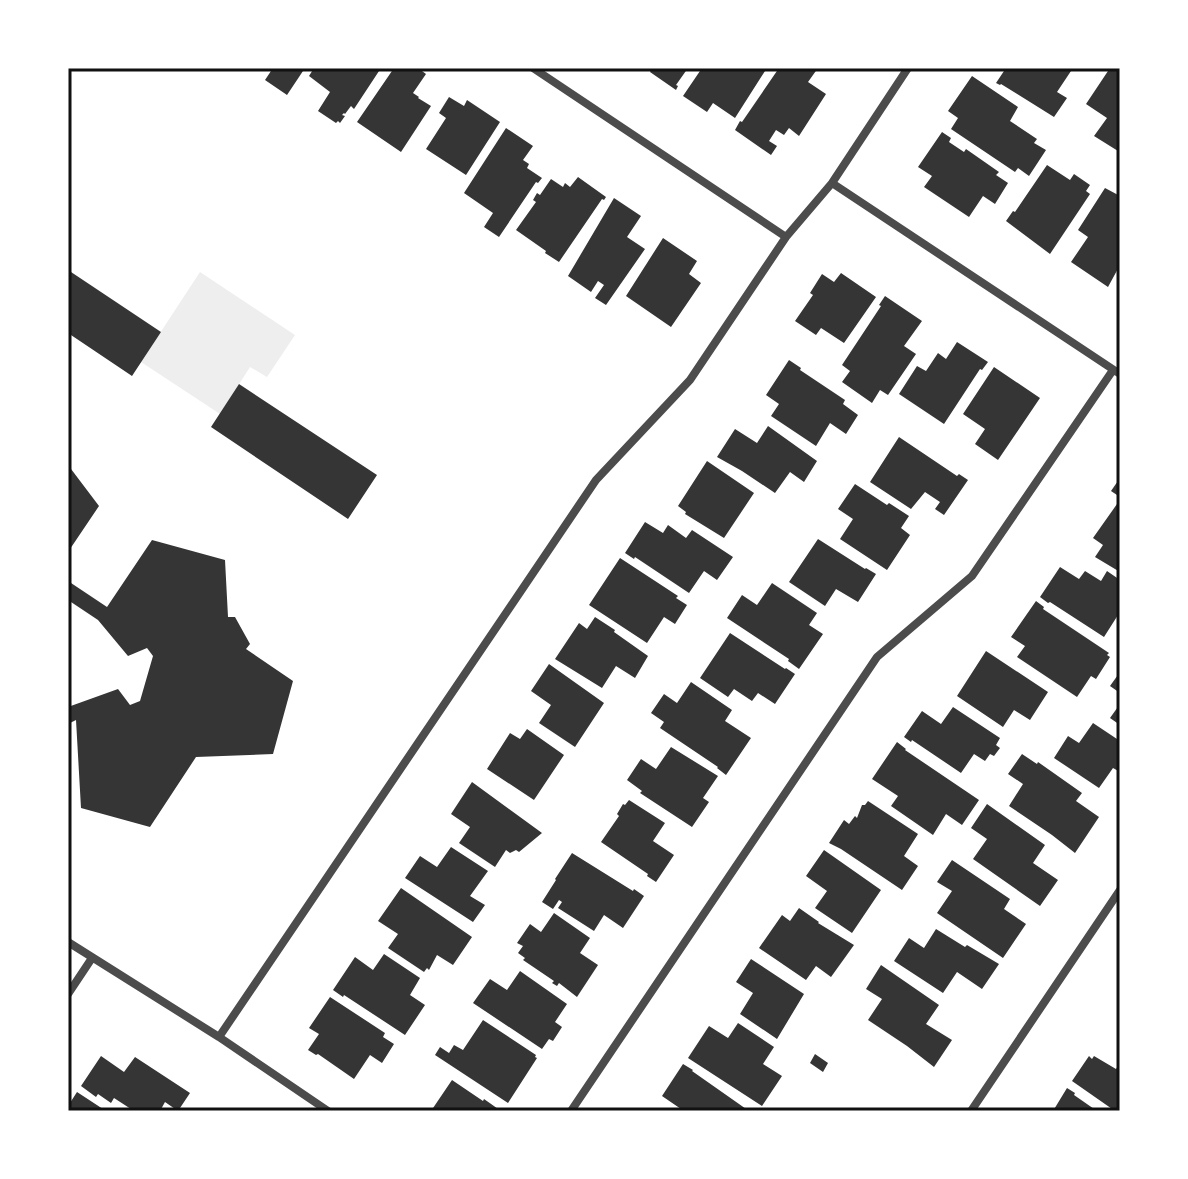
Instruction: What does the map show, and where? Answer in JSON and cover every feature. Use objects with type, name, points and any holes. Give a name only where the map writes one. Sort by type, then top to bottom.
[{"type":"street","points":[[533,68],[786,237]]},
{"type":"street","points":[[219,1037],[596,480],[690,380],[786,237],[832,183],[908,68]]},
{"type":"street","points":[[571,1111],[877,657],[972,576],[1116,372],[832,183]]},
{"type":"street","points":[[971,1111],[1120,890]]},
{"type":"street","points":[[68,942],[219,1037],[328,1111]]},
{"type":"street","points":[[68,994],[92,958]]},
{"type":"shaded area","points":[[200,272],[295,335],[267,377],[250,367],[220,414],[141,362]]},
{"type":"building","points":[[273,68],[305,68],[287,95],[265,80]]},
{"type":"building","points":[[314,68],[381,68],[354,109],[351,106],[342,115],[345,116],[340,123],[336,123],[318,111],[330,92],[309,76]]},
{"type":"building","points":[[394,68],[418,68],[426,74],[413,93],[431,106],[401,152],[357,122]]},
{"type":"building","points":[[652,68],[688,68],[676,90],[650,72]]},
{"type":"building","points":[[702,68],[761,68],[765,71],[735,118],[713,103],[707,112],[683,96]]},
{"type":"building","points":[[779,68],[818,68],[808,82],[826,94],[799,136],[789,128],[784,135],[776,130],[769,141],[777,146],[771,155],[735,130]]},
{"type":"building","points":[[1006,68],[1073,68],[1057,92],[1067,98],[1054,117],[996,83]]},
{"type":"building","points":[[1110,68],[1120,68],[1118,151],[1094,136],[1107,118],[1086,104]]},
{"type":"building","points":[[972,76],[1018,107],[1010,121],[1037,139],[1034,143],[1046,150],[1029,176],[1018,168],[1015,172],[951,129],[958,118],[948,111]]},
{"type":"building","points":[[449,97],[464,106],[467,100],[500,122],[466,175],[426,149],[446,118],[439,113]]},
{"type":"building","points":[[506,128],[533,146],[523,160],[529,164],[527,168],[542,178],[536,182],[499,237],[484,227],[493,213],[464,193]]},
{"type":"building","points":[[942,132],[951,138],[949,142],[964,152],[966,149],[999,172],[996,175],[1008,183],[995,204],[983,196],[969,217],[924,187],[932,176],[918,167]]},
{"type":"building","points":[[1047,165],[1070,180],[1074,174],[1090,185],[1086,191],[1090,194],[1050,254],[1006,221]]},
{"type":"building","points":[[578,177],[606,197],[559,262],[516,230],[536,202],[533,200],[537,193],[540,195],[551,179],[563,187],[565,183],[570,187]]},
{"type":"building","points":[[1105,188],[1120,196],[1120,265],[1108,287],[1071,262],[1088,237],[1078,230]]},
{"type":"building","points":[[614,198],[641,216],[627,237],[645,249],[606,305],[595,298],[604,285],[598,281],[591,292],[568,276]]},
{"type":"building","points":[[663,238],[697,261],[689,274],[701,283],[671,327],[626,296]]},
{"type":"building","points":[[68,270],[161,332],[132,376],[68,333]]},
{"type":"building","points":[[841,273],[876,297],[844,343],[821,328],[816,335],[795,321],[813,295],[810,293],[822,274],[834,282]]},
{"type":"building","points":[[885,296],[922,321],[904,346],[916,354],[888,395],[880,390],[872,403],[842,382],[850,371],[842,365]]},
{"type":"building","points":[[957,342],[988,362],[980,369],[944,424],[899,394],[917,366],[926,371],[938,353],[946,359]]},
{"type":"building","points":[[789,360],[845,400],[843,404],[858,415],[846,434],[830,423],[816,446],[771,416],[779,404],[766,395]]},
{"type":"building","points":[[994,367],[1040,398],[998,460],[975,444],[985,429],[963,414]]},
{"type":"building","points":[[239,384],[377,475],[348,519],[211,427]]},
{"type":"building","points":[[768,426],[817,461],[804,482],[790,472],[775,493],[717,457],[735,429],[757,443]]},
{"type":"building","points":[[899,437],[957,476],[959,474],[968,480],[944,515],[935,509],[940,502],[925,492],[911,509],[870,482]]},
{"type":"building","points":[[707,461],[754,493],[724,538],[685,514],[678,506]]},
{"type":"building","points":[[68,465],[99,506],[68,552]]},
{"type":"building","points":[[1120,478],[1120,497],[1111,491]]},
{"type":"building","points":[[855,484],[909,516],[901,528],[910,535],[887,570],[840,539],[853,519],[838,509]]},
{"type":"building","points":[[1117,504],[1120,506],[1120,572],[1095,557],[1103,545],[1093,538]]},
{"type":"building","points":[[645,522],[663,533],[668,525],[686,538],[692,530],[733,557],[717,580],[704,571],[689,593],[625,553]]},
{"type":"building","points":[[818,539],[876,574],[858,602],[836,589],[825,606],[789,582]]},
{"type":"building","points":[[152,540],[225,560],[228,617],[235,617],[250,644],[246,649],[293,681],[273,754],[196,757],[150,827],[81,808],[76,720],[68,724],[68,707],[118,689],[130,705],[140,701],[153,656],[147,648],[128,656],[98,620],[68,600],[68,581],[107,607]]},
{"type":"building","points":[[620,558],[687,605],[675,624],[664,617],[647,643],[589,605]]},
{"type":"building","points":[[1060,567],[1079,579],[1085,571],[1101,581],[1107,571],[1120,580],[1120,616],[1104,637],[1040,597]]},
{"type":"building","points":[[772,583],[817,613],[809,625],[823,634],[799,669],[727,618],[742,595],[757,605]]},
{"type":"building","points":[[1036,601],[1043,609],[1109,653],[1107,655],[1110,657],[1096,679],[1091,676],[1077,697],[1017,657],[1025,646],[1011,637]]},
{"type":"building","points":[[595,617],[648,656],[635,678],[616,666],[602,688],[555,659],[579,623],[587,629]]},
{"type":"building","points":[[730,633],[795,674],[775,704],[758,693],[752,701],[734,689],[728,697],[700,678]]},
{"type":"building","points":[[986,651],[1048,692],[1030,720],[1014,710],[1003,727],[957,696]]},
{"type":"building","points":[[549,664],[604,703],[575,747],[539,723],[551,705],[531,691]]},
{"type":"building","points":[[1120,672],[1120,693],[1110,686]]},
{"type":"building","points":[[691,682],[732,710],[725,721],[751,738],[726,775],[660,728],[664,722],[651,713],[664,694],[677,703]]},
{"type":"building","points":[[1120,704],[1120,725],[1110,718]]},
{"type":"building","points":[[953,707],[1000,738],[996,745],[1000,748],[994,756],[990,754],[985,761],[974,754],[961,773],[904,737],[922,711],[941,724]]},
{"type":"building","points":[[1093,723],[1120,741],[1120,772],[1113,768],[1099,788],[1054,758],[1068,736],[1079,743]]},
{"type":"building","points":[[527,729],[564,755],[534,800],[487,769],[510,733],[520,739]]},
{"type":"building","points":[[897,742],[979,800],[962,825],[946,814],[933,835],[891,806],[898,796],[872,779]]},
{"type":"building","points":[[671,747],[718,776],[703,798],[709,802],[692,827],[640,793],[642,791],[627,780],[641,759],[656,769]]},
{"type":"building","points":[[1022,754],[1082,793],[1076,801],[1099,817],[1075,853],[1009,806],[1023,784],[1008,774]]},
{"type":"building","points":[[472,782],[542,833],[519,852],[506,850],[495,867],[459,843],[470,827],[451,814]]},
{"type":"building","points":[[629,800],[665,823],[653,841],[674,855],[656,882],[601,842],[619,816],[617,814],[623,804]]},
{"type":"building","points":[[868,801],[918,834],[904,856],[918,866],[902,890],[829,843],[844,820],[849,824],[855,816],[857,818],[862,805]]},
{"type":"building","points":[[987,804],[1045,845],[1033,863],[1058,880],[1040,906],[973,859],[987,839],[971,828]]},
{"type":"building","points":[[451,847],[488,871],[470,896],[485,905],[473,922],[405,878],[420,856],[437,867]]},
{"type":"building","points":[[824,850],[881,890],[852,933],[815,908],[827,891],[806,876]]},
{"type":"building","points":[[572,853],[644,896],[623,928],[604,915],[594,931],[558,908],[562,902],[559,900],[553,909],[542,902]]},
{"type":"building","points":[[952,860],[1010,899],[1004,909],[1026,924],[1003,958],[937,913],[952,891],[937,882]]},
{"type":"building","points":[[401,888],[472,937],[453,965],[437,955],[429,970],[427,968],[424,972],[388,948],[398,934],[378,921]]},
{"type":"building","points":[[799,908],[854,945],[831,977],[816,966],[806,980],[759,948],[782,915],[790,921]]},
{"type":"building","points":[[554,913],[590,938],[580,953],[598,965],[577,997],[559,983],[557,986],[552,983],[554,981],[523,960],[525,958],[518,953],[523,946],[517,943],[530,924],[541,932]]},
{"type":"building","points":[[936,929],[999,964],[982,989],[957,972],[943,993],[894,961],[909,938],[924,948]]},
{"type":"building","points":[[384,954],[420,978],[410,995],[425,1005],[405,1035],[333,990],[355,957],[373,970]]},
{"type":"building","points":[[751,959],[804,994],[777,1039],[740,1014],[753,993],[736,982]]},
{"type":"building","points":[[881,965],[939,1005],[926,1024],[952,1040],[934,1067],[868,1020],[882,999],[866,989]]},
{"type":"building","points":[[520,971],[567,1004],[555,1022],[562,1027],[553,1041],[549,1039],[542,1049],[473,1003],[490,979],[507,990]]},
{"type":"building","points":[[330,997],[385,1033],[383,1037],[394,1044],[382,1063],[370,1055],[354,1079],[308,1050],[319,1034],[309,1028]]},
{"type":"building","points":[[483,1020],[537,1058],[508,1103],[435,1055],[440,1047],[449,1053],[454,1045],[463,1050]]},
{"type":"building","points":[[738,1023],[774,1047],[763,1064],[782,1076],[762,1106],[688,1058],[709,1026],[728,1038]]},
{"type":"building","points":[[815,1054],[828,1063],[823,1072],[810,1063]]},
{"type":"building","points":[[101,1056],[124,1072],[135,1057],[190,1093],[178,1111],[165,1102],[160,1111],[134,1111],[114,1098],[111,1103],[98,1094],[96,1097],[81,1086]]},
{"type":"building","points":[[1089,1056],[1116,1069],[1120,1063],[1120,1110],[1117,1108],[1115,1111],[1072,1081]]},
{"type":"building","points":[[683,1064],[749,1111],[679,1111],[681,1109],[662,1096]]},
{"type":"building","points":[[452,1080],[483,1101],[501,1111],[431,1111]]},
{"type":"building","points":[[1067,1088],[1074,1095],[1097,1111],[1053,1111]]},
{"type":"building","points":[[77,1092],[106,1111],[68,1111]]}]
